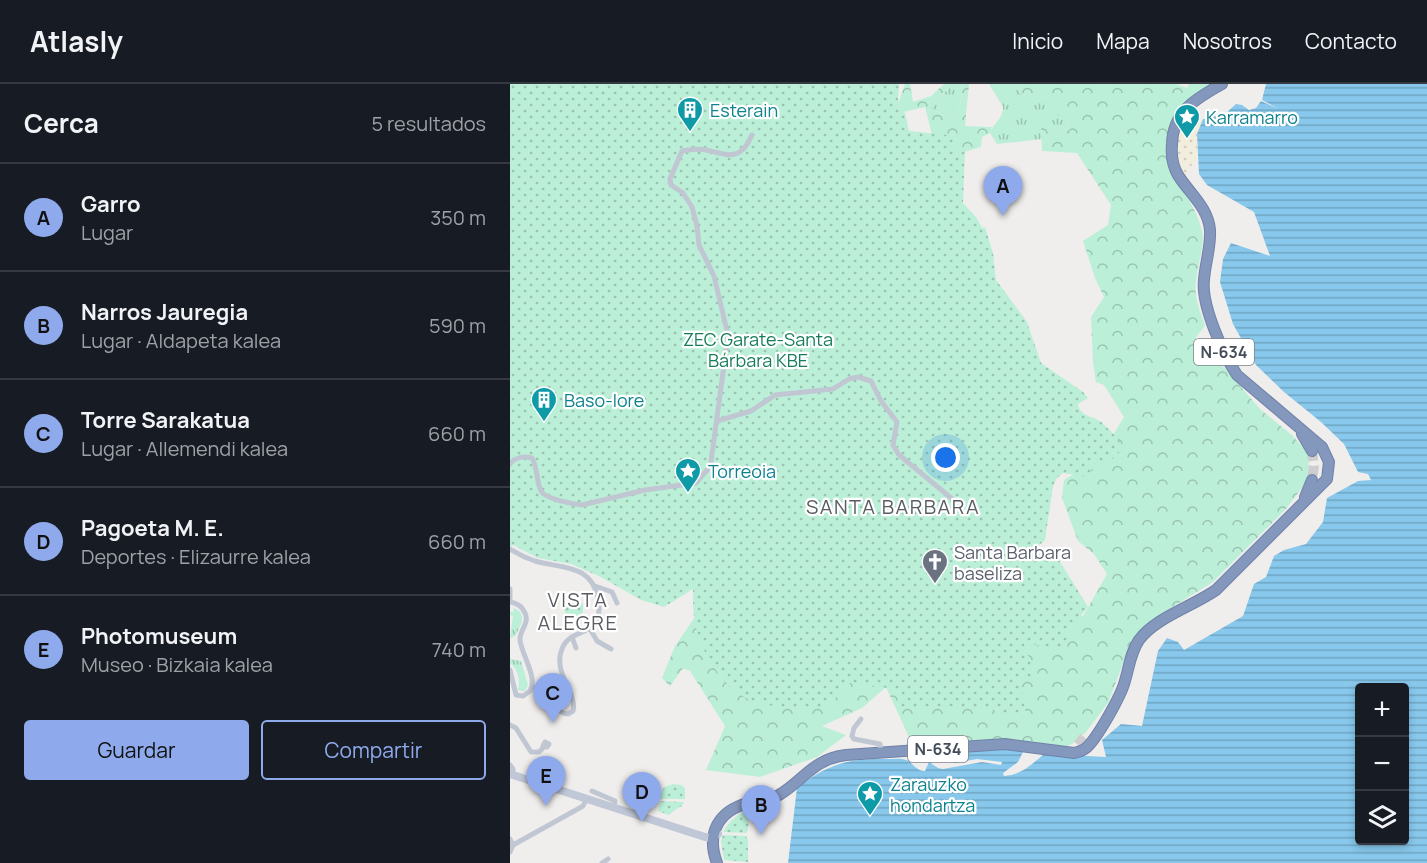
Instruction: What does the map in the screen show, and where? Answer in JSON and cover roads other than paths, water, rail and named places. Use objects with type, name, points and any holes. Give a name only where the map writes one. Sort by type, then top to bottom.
[{"type":"highway","name":"N-634","points":[[711,833],[726,813],[737,807],[776,796],[815,765],[846,755],[1005,744],[1074,753],[1087,747],[1122,691],[1136,644],[1145,632],[1216,590],[1327,479],[1328,457],[1322,447],[1237,375],[1228,362],[1203,291],[1210,239],[1209,221],[1179,175],[1171,156],[1174,130],[1182,113],[1195,99],[1222,84]]},
{"type":"highway","name":"N-634","points":[[1299,429],[1312,451]]},
{"type":"highway","name":"N-634","points":[[1299,507],[1312,480]]},
{"type":"highway","name":"N-634","points":[[1088,734],[1116,701]]},
{"type":"highway","name":"N-634","points":[[1062,751],[1071,750],[1078,745]]},
{"type":"highway","points":[[711,833],[716,859]]},
{"type":"main road","points":[[512,775],[590,795],[614,806],[711,833]]},
{"type":"street","points":[[510,464],[519,458],[532,458],[541,491],[545,495],[582,505],[645,490],[696,483],[708,469],[728,342],[722,304],[714,276],[699,245],[692,207],[683,193],[671,185],[670,179],[682,151],[703,149],[733,156],[744,150],[752,135]]},
{"type":"street","points":[[717,421],[751,411],[775,395],[833,389],[849,379],[858,377],[871,381],[880,401],[897,422],[893,445],[899,455],[956,502]]},
{"type":"street","points":[[510,549],[536,561],[585,573],[595,586],[600,608],[595,624],[563,645],[560,658],[564,682],[574,705],[573,711],[568,714],[561,713],[543,692],[533,687],[520,639],[526,622],[526,614],[519,605],[510,601],[510,589]]},
{"type":"street","points":[[595,586],[612,592],[617,603]]},
{"type":"street","points":[[590,628],[597,641],[611,650]]},
{"type":"street","points":[[572,637],[576,648]]},
{"type":"street","points":[[510,670],[516,694],[524,695],[533,687]]},
{"type":"street","points":[[861,719],[854,728],[852,736],[854,739],[880,744],[880,753]]},
{"type":"street","points":[[510,725],[518,729],[531,752],[539,753],[544,747]]},
{"type":"street","points":[[510,765],[513,769],[512,775]]},
{"type":"street","points":[[510,852],[511,841],[523,839],[583,806],[590,795]]},
{"type":"street","points":[[602,863],[608,859]]},
{"type":"water","points":[[1266,84],[1427,84],[1427,863],[788,863],[797,788],[819,773],[839,764],[873,759],[902,759],[909,761],[919,770],[925,771],[929,762],[943,769],[982,762],[1001,765],[1002,762],[977,759],[954,763],[953,752],[1006,748],[1021,750],[1023,752],[1018,762],[1003,773],[1004,776],[1021,772],[1044,754],[1106,757],[1102,740],[1121,724],[1142,726],[1158,651],[1167,638],[1178,642],[1184,650],[1243,616],[1254,584],[1266,577],[1274,556],[1284,550],[1306,544],[1323,522],[1327,498],[1358,481],[1371,480],[1368,474],[1358,472],[1344,444],[1256,365],[1233,324],[1220,282],[1223,259],[1231,243],[1270,256],[1254,212],[1207,185],[1199,174],[1197,134],[1203,119],[1219,120],[1213,119],[1213,116],[1226,113],[1236,104],[1249,110],[1256,108],[1261,101],[1279,109],[1262,100]]},
{"type":"tunnel","points":[[1312,451],[1314,466],[1312,480]]},
{"type":"tunnel","points":[[1078,745],[1087,734]]},
{"type":"place","name":"Esterain","points":[[690,133]]},
{"type":"place","name":"Karramarro","points":[[1187,140]]},
{"type":"place","name":"Garro","points":[[1003,216]]},
{"type":"place","name":"Baso-lore","points":[[544,423]]},
{"type":"place","name":"Torreoia","points":[[688,494]]},
{"type":"place","name":"Santa Barbara baseliza","points":[[935,585]]},
{"type":"place","name":"Torre Sarakatua","points":[[553,723]]},
{"type":"place","name":"Photomuseum","points":[[546,806]]},
{"type":"place","name":"Zarauzko hondartza","points":[[870,817]]},
{"type":"place","name":"Pagoeta M. E.","points":[[642,822]]},
{"type":"place","name":"Narros Jauregia","points":[[761,835]]},
{"type":"district","name":"SANTA BARBARA","points":[[893,506]]},
{"type":"district","name":"VISTA ALEGRE","points":[[578,610]]},
{"type":"park label","name":"ZEC Garate-Santa Bárbara KBE","points":[[758,349]]}]
